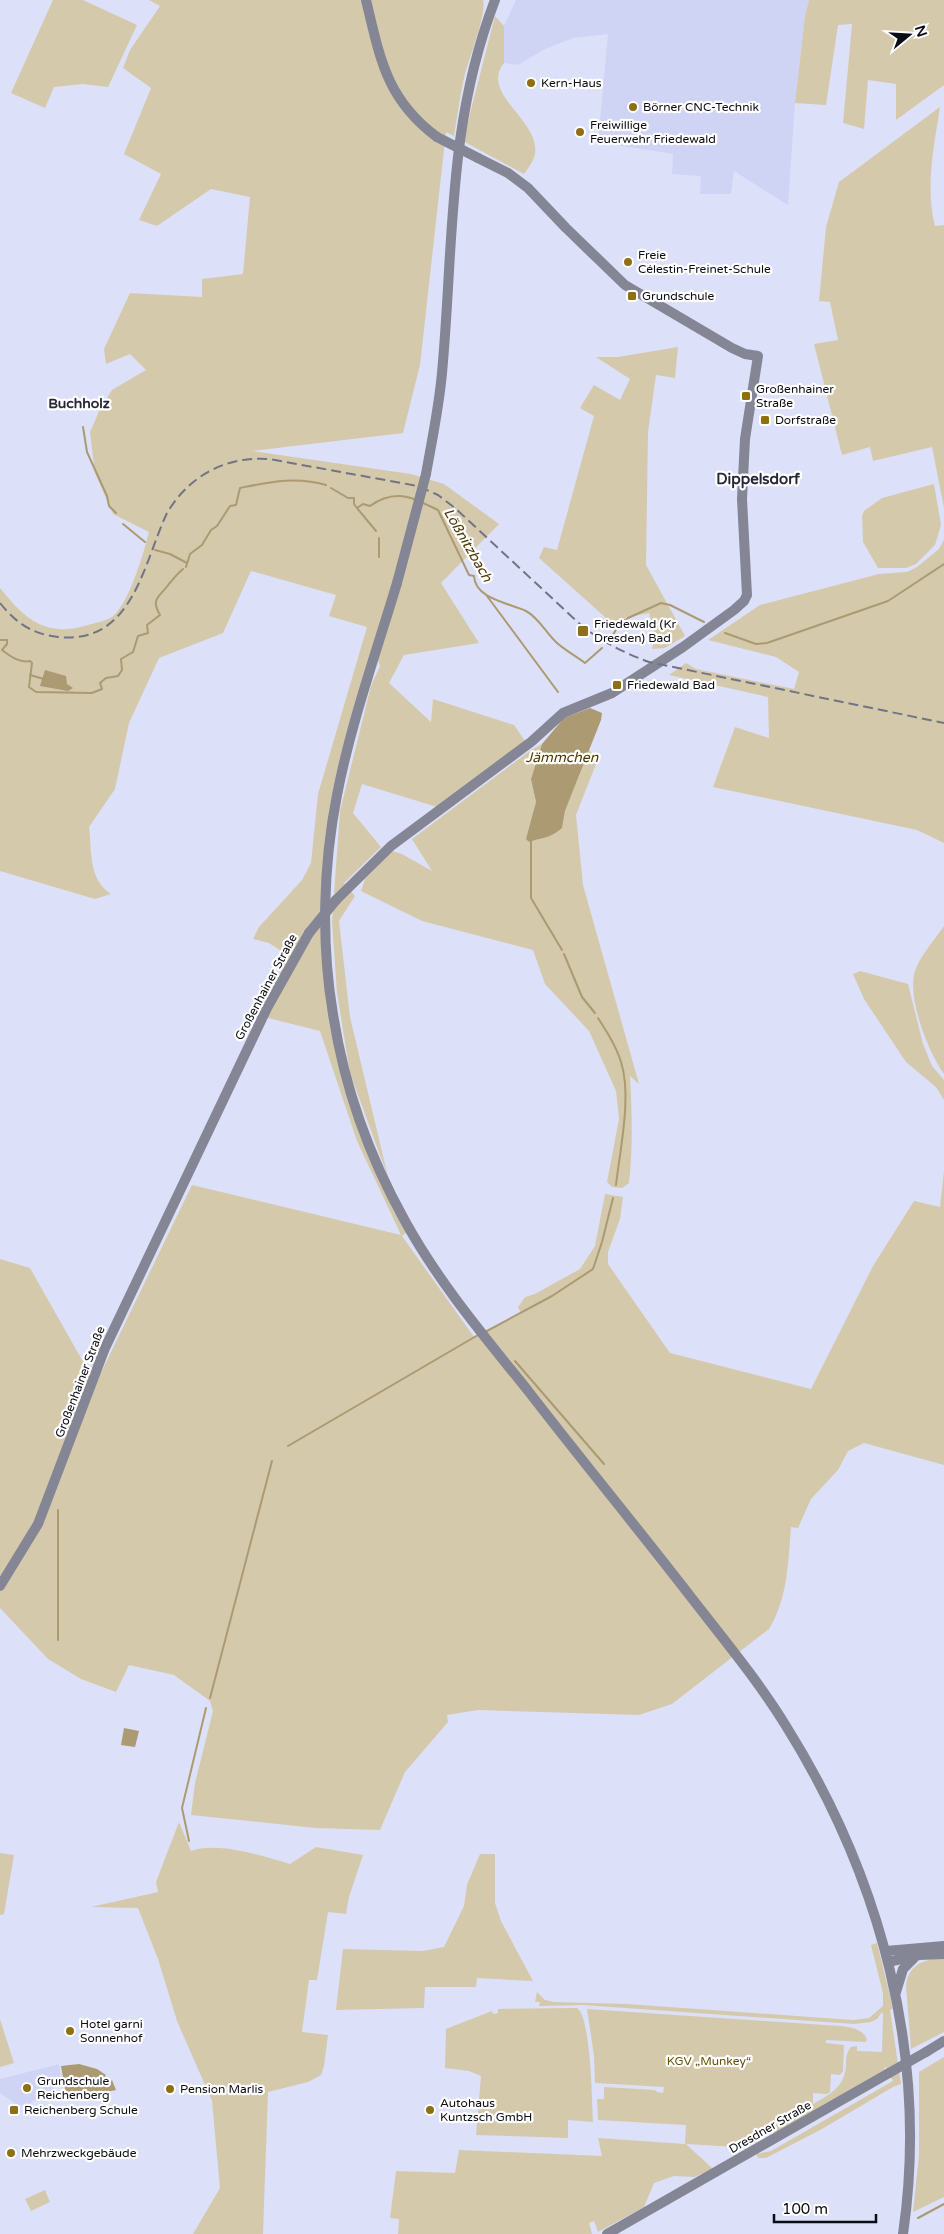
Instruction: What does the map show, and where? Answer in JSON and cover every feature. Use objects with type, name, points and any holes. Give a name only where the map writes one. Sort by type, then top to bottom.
[{"type":"main road","name":"Großenhainer Straße","points":[[0,1586],[38,1524],[105,1348],[267,1008],[309,933],[336,900],[391,846],[531,742],[563,713],[612,693],[682,647],[744,601],[747,589],[742,499],[745,439],[758,356],[745,354],[732,348],[625,285],[528,188],[508,173],[437,137],[410,114],[390,83],[379,54],[366,0]]},
{"type":"main road","points":[[495,0],[470,77],[459,140],[450,233],[442,373],[426,474],[398,584],[363,694],[337,794],[326,886],[326,938],[332,1014],[345,1072],[366,1137],[380,1172],[418,1243],[489,1344],[751,1675],[785,1724],[837,1818],[868,1892],[886,1951],[904,2044],[910,2119],[910,2155],[903,2234]]},
{"type":"main road","points":[[886,1951],[944,1946]]},
{"type":"main road","points":[[888,1962],[919,1955],[944,1954]]},
{"type":"main road","points":[[895,1993],[906,1964],[919,1955]]},
{"type":"main road","name":"Dresdner Straße","points":[[607,2234],[944,2041]]},
{"type":"shaded area","points":[[516,0],[809,0],[805,16],[795,103],[788,205],[734,171],[731,194],[700,194],[701,176],[672,174],[673,154],[598,142],[608,34],[573,38],[545,49],[518,65],[504,63],[504,26]]},
{"type":"shaded area","name":"Grundschule Reichenberg","points":[[59,2064],[62,2084],[53,2085],[54,2091],[31,2102],[32,2107],[18,2105],[0,2093],[0,2079]]},
{"type":"green space","points":[[53,0],[83,0],[137,25],[108,87],[83,84],[54,87],[45,108],[11,93]]},
{"type":"green space","points":[[149,0],[483,0],[482,16],[464,78],[454,136],[446,132],[420,365],[403,433],[252,451],[411,474],[444,484],[499,524],[441,583],[479,643],[404,655],[389,683],[431,722],[433,699],[514,725],[525,741],[437,807],[362,784],[353,813],[381,847],[344,883],[355,896],[339,921],[350,1017],[388,1177],[350,1073],[337,993],[332,922],[340,811],[371,686],[380,666],[374,648],[340,766],[321,931],[327,1006],[351,1106],[407,1232],[402,1236],[474,1337],[521,1314],[518,1307],[525,1297],[535,1294],[580,1269],[595,1246],[605,1194],[623,1197],[620,1219],[608,1252],[608,1264],[670,1353],[811,1389],[873,1266],[914,1201],[940,1207],[944,1171],[944,1465],[864,1443],[848,1451],[838,1470],[811,1499],[798,1528],[791,1527],[784,1592],[769,1629],[672,1704],[639,1715],[478,1710],[447,1715],[448,1722],[405,1772],[380,1830],[315,1828],[191,1815],[195,1783],[213,1711],[210,1701],[174,1675],[129,1665],[116,1692],[81,1679],[48,1659],[0,1608],[0,1259],[30,1268],[86,1367],[98,1379],[192,1185],[401,1235],[357,1141],[320,1031],[268,1018],[262,1007],[289,956],[269,943],[253,939],[259,927],[302,880],[311,863],[318,794],[367,627],[329,616],[336,595],[251,571],[223,633],[159,658],[129,723],[115,789],[89,827],[92,864],[98,881],[111,894],[95,899],[0,871],[0,588],[27,617],[48,627],[60,629],[73,628],[101,622],[113,616],[119,609],[135,577],[149,532],[113,514],[95,473],[90,432],[100,409],[112,390],[146,370],[130,354],[106,364],[104,349],[130,293],[202,297],[202,279],[243,274],[250,197],[211,189],[157,226],[139,220],[161,174],[124,154],[151,88],[123,68],[130,50],[160,6]]},
{"type":"green space","points":[[809,0],[944,0],[944,85],[896,120],[896,84],[868,80],[864,129],[843,123],[852,24],[838,25],[826,105],[795,103],[805,16]]},
{"type":"green space","points":[[495,16],[504,26],[504,63],[499,73],[499,84],[503,94],[532,135],[535,146],[534,158],[524,174],[463,141]]},
{"type":"green space","points":[[940,107],[933,152],[931,196],[935,226],[944,225],[944,508],[932,447],[873,461],[870,447],[842,455],[814,344],[838,340],[830,302],[819,301],[826,227],[839,182]]},
{"type":"green space","points":[[678,347],[675,378],[656,375],[648,432],[646,565],[685,636],[665,648],[652,649],[655,634],[649,613],[620,619],[615,626],[539,558],[544,547],[557,550],[594,416],[580,408],[594,385],[620,400],[630,379],[596,357],[618,357]]},
{"type":"green space","points":[[934,484],[941,525],[935,545],[916,564],[906,568],[878,568],[863,542],[862,516],[864,511],[882,498]]},
{"type":"green space","points":[[944,540],[944,843],[917,830],[713,787],[735,727],[769,738],[768,697],[669,675],[686,663],[696,669],[794,689],[799,672],[776,657],[708,640],[760,605],[879,574],[907,572],[917,567],[939,549]]},
{"type":"green space","points":[[542,744],[531,779],[536,802],[527,839],[529,842],[550,836],[562,828],[565,811],[589,750],[598,759],[576,815],[583,885],[639,1084],[630,1076],[632,1130],[630,1170],[629,1183],[622,1188],[612,1187],[607,1182],[619,1119],[616,1091],[589,1031],[545,984],[533,950],[422,921],[361,891],[365,879],[392,851],[402,854],[432,871],[412,839],[531,750]]},
{"type":"green space","points":[[944,926],[944,1074],[925,1038],[916,1007],[913,979],[916,968],[925,952]]},
{"type":"green space","points":[[860,971],[908,984],[923,1044],[932,1066],[944,1080],[944,1100],[936,1087],[906,1062],[864,999],[853,974]]},
{"type":"green space","points":[[179,1822],[191,1851],[202,1848],[227,1849],[290,1864],[316,1847],[363,1855],[349,1897],[346,1914],[328,1912],[317,1980],[309,1980],[302,2032],[328,2035],[321,2075],[308,2082],[268,2092],[263,2234],[193,2234],[220,2188],[212,2101],[177,2021],[158,1959],[138,1908],[91,1907],[158,1892],[156,1882]]},
{"type":"green space","points":[[0,1853],[14,1855],[4,1914],[0,1915]]},
{"type":"green space","points":[[480,1854],[495,1854],[495,1903],[501,1921],[533,1981],[477,1978],[476,1987],[425,1987],[424,2008],[336,2010],[343,1949],[423,1951],[444,1947],[464,1906],[467,1885]]},
{"type":"green space","name":"KGV „Munkey“","points":[[877,1943],[893,2008],[890,2010],[901,2084],[766,2158],[758,2158],[756,2154],[771,2151],[893,2081],[886,2067],[884,2068],[885,2070],[776,2133],[764,2127],[762,2132],[736,2147],[686,2144],[713,2169],[694,2177],[674,2176],[654,2183],[644,2207],[598,2232],[594,2221],[589,2223],[592,2234],[398,2234],[399,2219],[390,2218],[396,2171],[455,2173],[459,2150],[602,2156],[598,2138],[685,2144],[686,2125],[598,2120],[597,2099],[604,2099],[604,2087],[655,2090],[663,2093],[664,2087],[595,2083],[594,2056],[587,2009],[840,2026],[852,2028],[863,2033],[867,2040],[865,2042],[826,2040],[826,2043],[844,2045],[843,2071],[840,2075],[831,2074],[830,2092],[827,2094],[813,2093],[813,2104],[835,2090],[839,2085],[845,2074],[847,2056],[851,2047],[857,2046],[857,2051],[882,2052],[882,2012],[877,2019],[871,2022],[854,2024],[583,2005],[539,2006],[540,2002],[535,2002],[537,1992],[545,2000],[554,2002],[627,2004],[853,2020],[869,2018],[883,2006],[883,1993],[871,1945]]},
{"type":"green space","points":[[936,1958],[944,1959],[944,2032],[911,2049],[907,1980],[915,1966]]},
{"type":"green space","points":[[577,2008],[582,2014],[588,2042],[593,2122],[568,2120],[568,2138],[476,2135],[481,2076],[469,2071],[445,2068],[446,2029],[492,2011],[493,2014],[498,2013],[498,2009]]},
{"type":"green space","points":[[0,2019],[14,2063],[0,2067]]},
{"type":"green space","points":[[944,2057],[944,2197],[913,2212],[919,2155],[919,2072]]},
{"type":"green space","points":[[45,2190],[50,2202],[31,2211],[25,2199]]},
{"type":"water","points":[[45,670],[66,676],[67,684],[73,688],[68,691],[40,686]]},
{"type":"water","name":"Jämmchen","points":[[590,708],[602,713],[601,720],[565,811],[562,828],[550,836],[529,842],[526,839],[536,802],[531,779],[542,744],[564,718]]},
{"type":"water","points":[[124,1728],[139,1731],[135,1747],[121,1745]]},
{"type":"water","points":[[79,2064],[97,2069],[106,2075],[103,2081],[108,2085],[112,2080],[116,2090],[67,2100],[61,2066]]},
{"type":"waterway","points":[[83,427],[87,452],[107,496],[109,506],[116,513]]},
{"type":"waterway","name":"Lößnitzbach","points":[[186,567],[190,554],[202,545],[230,506],[236,505],[240,488],[294,480],[326,485]]},
{"type":"waterway","name":"Lößnitzbach","points":[[331,488],[348,498],[354,498],[354,504],[357,508],[363,504],[370,506],[386,498],[398,496],[416,500]]},
{"type":"waterway","name":"Lößnitzbach","points":[[423,503],[438,510],[469,575],[474,576],[476,584],[486,595],[531,614],[559,645],[585,663],[602,648]]},
{"type":"waterway","points":[[357,508],[376,531]]},
{"type":"waterway","points":[[123,524],[145,542]]},
{"type":"waterway","points":[[379,538],[379,557]]},
{"type":"waterway","points":[[155,550],[170,554],[187,563]]},
{"type":"waterway","name":"Lößnitzbach","points":[[725,633],[756,644],[767,643],[888,601],[944,564]]},
{"type":"waterway","name":"Lößnitzbach","points":[[0,640],[7,640],[7,644],[2,650],[5,653],[16,659],[32,663],[29,687],[36,692],[92,693],[102,689],[100,683],[106,678],[118,676],[122,670],[121,659],[133,652],[138,636],[148,633],[147,625],[160,615],[156,605],[157,598],[183,569]]},
{"type":"waterway","points":[[487,596],[558,692]]},
{"type":"waterway","name":"Lößnitzbach","points":[[613,635],[619,624],[661,603],[670,605],[704,622]]},
{"type":"waterway","points":[[30,675],[44,679]]},
{"type":"waterway","points":[[531,841],[531,898],[562,950]]},
{"type":"waterway","points":[[564,954],[582,997],[595,1013]]},
{"type":"waterway","points":[[598,1018],[617,1050],[624,1076],[624,1123],[616,1185]]},
{"type":"waterway","points":[[485,1332],[552,1296],[593,1269],[613,1198]]},
{"type":"waterway","points":[[288,1446],[478,1335]]},
{"type":"waterway","points":[[515,1361],[604,1464]]},
{"type":"waterway","points":[[210,1698],[272,1461]]},
{"type":"waterway","points":[[58,1510],[58,1640]]},
{"type":"waterway","points":[[189,1841],[182,1808],[206,1708]]},
{"type":"waterway","points":[[918,2218],[944,2204]]},
{"type":"railway","points":[[0,603],[19,622],[40,633],[58,637],[83,636],[103,628],[119,615],[132,597],[142,577],[167,513],[186,489],[197,479],[223,465],[253,459],[269,459],[418,486],[438,495],[455,508],[582,626],[606,642],[640,659],[944,723]]},
{"type":"place","name":"Kern-Haus","points":[[531,83]]},
{"type":"place","name":"Börner CNC-Technik","points":[[633,107]]},
{"type":"place","name":"Freiwillige Feuerwehr Friedewald","points":[[580,132]]},
{"type":"place","name":"Freie Célestin-Freinet-Schule","points":[[628,262]]},
{"type":"place","name":"Grundschule","points":[[632,296]]},
{"type":"place","name":"Großenhainer Straße","points":[[746,396]]},
{"type":"place","name":"Dorfstraße","points":[[765,420]]},
{"type":"place","name":"Friedewald (Kr Dresden) Bad","points":[[583,631]]},
{"type":"place","name":"Friedewald Bad","points":[[617,685]]},
{"type":"place","name":"Hotel garni Sonnenhof","points":[[70,2031]]},
{"type":"place","name":"Grundschule Reichenberg","points":[[27,2088]]},
{"type":"place","name":"Pension Marlis","points":[[170,2089]]},
{"type":"place","name":"Reichenberg Schule","points":[[14,2110]]},
{"type":"place","name":"Autohaus Kuntzsch GmbH","points":[[430,2110]]},
{"type":"place","name":"Mehrzweckgebäude","points":[[11,2153]]},
{"type":"district","name":"Buchholz","points":[[79,403]]},
{"type":"district","name":"Dippelsdorf","points":[[758,479]]}]
